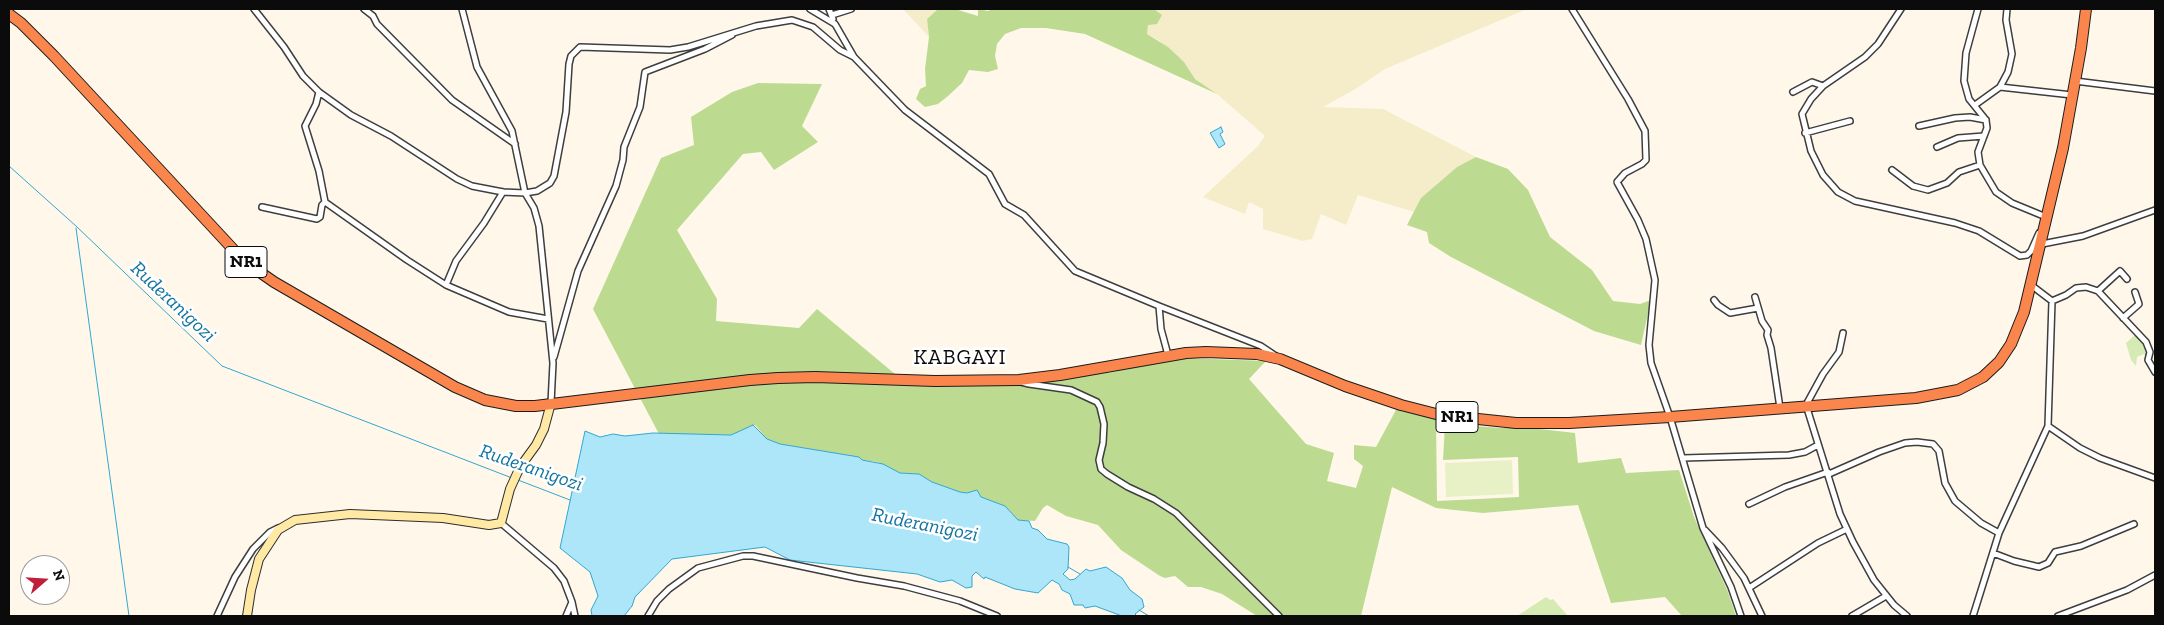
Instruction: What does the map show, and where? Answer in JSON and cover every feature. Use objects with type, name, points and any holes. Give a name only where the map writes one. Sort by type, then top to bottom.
[{"type":"highway","name":"NR1","points":[[9,14],[21,23],[54,56],[216,233],[255,269],[468,393],[485,400],[516,406],[535,406],[778,378],[824,377],[935,381],[1019,380],[1090,371],[1168,356],[1206,352],[1257,354],[1280,359],[1401,405],[1440,414],[1516,423],[1568,423],[1670,417],[1932,396],[1958,390],[1975,383],[1993,369],[2011,344],[2024,312],[2032,285],[2073,95],[2086,9]]},
{"type":"street","points":[[254,9],[275,35],[303,76],[319,92],[350,115],[391,136],[457,179],[472,186],[503,192],[525,193],[545,188],[554,176],[566,112],[569,64],[574,51],[586,46],[610,49],[670,50],[756,26],[792,20],[813,27],[840,50],[854,57]]},
{"type":"street","points":[[364,9],[452,100],[515,144]]},
{"type":"street","points":[[462,9],[477,66],[508,122],[515,144],[525,193],[534,208],[542,237],[553,362],[551,403],[544,429],[510,489],[501,523]]},
{"type":"street","points":[[810,9],[835,24]]},
{"type":"street","points":[[829,9],[835,24],[854,57],[905,110],[989,174],[1005,204],[1024,215],[1075,272],[1261,346],[1280,359]]},
{"type":"street","points":[[832,15],[851,9]]},
{"type":"street","points":[[1572,9],[1628,99],[1645,131],[1646,160],[1624,173],[1616,182],[1638,220],[1646,239],[1652,266],[1656,290],[1649,345],[1651,363],[1683,458],[1703,528],[1731,587],[1742,616]]},
{"type":"street","points":[[1901,9],[1886,33],[1865,57],[1824,86],[1811,99],[1802,114],[1805,133],[1811,151],[1823,175],[1838,192],[1855,201],[1927,215],[1973,229],[2020,256],[2027,255],[2031,252],[2038,234],[2046,221],[1996,192],[1980,165],[1978,152],[1987,128],[1986,120],[1969,99],[1965,88],[1964,69],[1978,9]]},
{"type":"street","points":[[1975,105],[2000,87],[2008,72],[2012,54],[2006,20],[2007,9]]},
{"type":"street","points":[[553,362],[578,271],[616,186],[623,160],[624,146],[640,107],[645,72],[705,49],[737,32]]},
{"type":"street","points":[[2075,81],[2155,91]]},
{"type":"street","points":[[1793,92],[1812,82],[1824,86]]},
{"type":"street","points":[[2000,87],[2073,95]]},
{"type":"street","points":[[319,92],[316,104],[304,126],[319,171],[325,202],[407,260],[446,284],[509,312],[548,319]]},
{"type":"street","points":[[1919,126],[1955,118],[1970,117],[1986,120]]},
{"type":"street","points":[[1805,133],[1850,120]]},
{"type":"street","points":[[1937,147],[1958,138],[1984,136]]},
{"type":"street","points":[[1892,170],[1913,186],[1928,190],[1947,183],[1959,172],[1980,165]]},
{"type":"street","points":[[446,284],[456,261],[484,223],[503,192]]},
{"type":"street","points":[[262,206],[317,219],[320,217],[322,205],[325,202]]},
{"type":"street","points":[[2042,244],[2072,239],[2155,210]]},
{"type":"street","points":[[2098,291],[2120,270],[2127,279]]},
{"type":"street","points":[[2032,285],[2052,301]]},
{"type":"street","points":[[2052,301],[2076,288],[2086,287],[2098,291],[2146,342],[2150,352],[2148,360],[2155,372]]},
{"type":"street","points":[[2123,318],[2139,304],[2135,292]]},
{"type":"street","points":[[1755,296],[1762,321],[1768,330],[1767,335],[1771,348],[1780,408]]},
{"type":"street","points":[[1714,300],[1730,313],[1758,308]]},
{"type":"street","points":[[1973,616],[1999,534],[2048,426],[2052,301]]},
{"type":"street","points":[[1159,306],[1161,328],[1168,356]]},
{"type":"street","points":[[1843,333],[1839,352],[1806,405],[1840,514],[1847,530],[1865,566],[1886,596],[1907,616]]},
{"type":"street","points":[[1019,380],[1029,384],[1071,390],[1096,402],[1100,407],[1104,424],[1103,443],[1099,460],[1101,469],[1128,487],[1154,499],[1176,513],[1279,616]]},
{"type":"street","points":[[2048,426],[2080,448],[2100,458],[2155,478]]},
{"type":"street","points":[[1749,504],[1784,487],[1828,473],[1905,443],[1917,442],[1933,444],[1938,451],[1945,483],[1955,501],[1971,516],[1999,534]]},
{"type":"street","points":[[1683,458],[1788,455],[1805,452],[1818,445]]},
{"type":"street","points":[[247,616],[253,581],[260,558],[272,537],[281,528],[295,520],[350,514],[443,518],[490,525],[501,523]]},
{"type":"street","points":[[501,523],[554,568],[564,581],[575,616]]},
{"type":"street","points":[[1993,553],[2020,563],[2039,567],[2048,563],[2054,552],[2081,546],[2134,524]]},
{"type":"street","points":[[217,616],[235,577],[253,549],[270,532],[276,528],[281,528]]},
{"type":"street","points":[[1703,528],[1733,561],[1749,588],[1762,616]]},
{"type":"street","points":[[1749,588],[1818,543],[1847,530]]},
{"type":"street","points":[[648,616],[658,601],[669,590],[698,568],[743,556],[753,556],[904,586],[960,601],[997,616]]},
{"type":"street","points":[[2058,616],[2127,590],[2155,575]]},
{"type":"street","points":[[1852,616],[1886,596]]},
{"type":"street","points":[[566,616],[572,602]]},
{"type":"shaded area","points":[[903,9],[938,9],[927,19],[929,37]]},
{"type":"shaded area","points":[[1154,9],[1527,9],[1385,69],[1357,88],[1323,107],[1383,109],[1476,157],[1457,167],[1421,198],[1414,212],[1358,195],[1346,225],[1321,214],[1312,239],[1303,241],[1263,229],[1263,209],[1249,202],[1245,214],[1203,197],[1258,146],[1265,136],[1217,94],[1195,79],[1184,62],[1158,40],[1147,34],[1148,25],[1162,16]]},
{"type":"green space","points":[[938,9],[955,9],[978,16],[978,9],[988,11],[992,9],[1154,9],[1162,15],[1157,24],[1148,25],[1147,34],[1168,47],[1184,62],[1195,79],[1217,94],[1085,34],[1046,28],[1021,28],[1005,34],[997,44],[995,56],[998,69],[988,72],[969,70],[962,83],[948,96],[938,104],[925,107],[916,99],[920,89],[926,86],[925,69],[929,37],[927,19]]},
{"type":"green space","points":[[758,83],[822,84],[802,126],[818,142],[774,170],[761,152],[743,154],[677,230],[717,299],[716,321],[799,328],[817,309],[895,374],[1016,384],[1113,372],[1158,357],[1266,361],[1249,379],[1306,444],[1334,453],[1327,481],[1356,488],[1363,466],[1354,459],[1354,445],[1376,447],[1397,408],[1436,418],[1437,501],[1519,497],[1518,457],[1443,460],[1445,424],[1531,428],[1575,433],[1578,463],[1621,458],[1626,473],[1679,470],[1694,517],[1728,592],[1736,616],[1682,616],[1665,597],[1611,603],[1578,505],[1483,513],[1436,508],[1392,487],[1361,616],[1257,616],[1222,594],[1201,587],[1188,587],[1175,576],[1165,578],[1160,576],[1121,550],[1098,525],[1066,516],[1047,505],[1035,521],[1018,520],[1005,506],[981,497],[977,490],[967,493],[960,492],[932,482],[919,474],[900,473],[877,462],[862,460],[859,457],[780,444],[767,439],[755,425],[731,435],[659,434],[593,309],[661,158],[694,145],[691,117],[732,92]]},
{"type":"green space","points":[[1476,157],[1508,169],[1528,190],[1550,237],[1592,270],[1613,301],[1640,304],[1651,300],[1641,345],[1594,331],[1451,257],[1429,243],[1427,232],[1407,225],[1421,198],[1457,167]]},
{"type":"green space","points":[[2136,334],[2144,341],[2148,349],[2146,357],[2144,354],[2137,357],[2136,366],[2131,360],[2126,343]]},
{"type":"green space","points":[[1512,460],[1513,494],[1446,497],[1445,463]]},
{"type":"green space","points":[[1546,597],[1550,600],[1553,599],[1568,616],[1517,616]]},
{"type":"water","points":[[1221,127],[1223,132],[1220,134],[1225,144],[1219,148],[1210,133]]},
{"type":"water","points":[[753,425],[767,439],[780,444],[859,457],[862,460],[883,464],[900,473],[919,474],[932,482],[960,492],[967,493],[977,490],[981,497],[1005,506],[1018,520],[1029,521],[1032,528],[1038,530],[1047,539],[1067,544],[1069,547],[1068,569],[1063,574],[1070,580],[1075,579],[1086,569],[1090,571],[1106,567],[1122,578],[1130,590],[1142,599],[1144,607],[1135,614],[1137,616],[1122,616],[1095,606],[1085,608],[1083,605],[1074,605],[1070,594],[1062,590],[1059,584],[1052,580],[1038,593],[1015,589],[985,577],[984,579],[976,572],[972,576],[972,587],[966,588],[952,580],[940,582],[917,574],[790,560],[765,547],[672,559],[635,597],[632,606],[624,616],[592,616],[591,610],[598,596],[590,572],[560,548],[585,431],[600,437],[613,434],[625,436],[653,433],[731,435]]},
{"type":"waterway","name":"Ruderanigozi","points":[[9,166],[76,226],[222,366],[512,478]]},
{"type":"waterway","points":[[76,228],[129,616]]},
{"type":"waterway","name":"Ruderanigozi","points":[[518,480],[570,500]]},
{"type":"waterway","name":"Ruderanigozi","points":[[1068,567],[1080,574]]},
{"type":"waterway","name":"Ruderanigozi","points":[[1139,610],[1149,616]]},
{"type":"district","name":"KABGAYI","points":[[960,358]]}]
